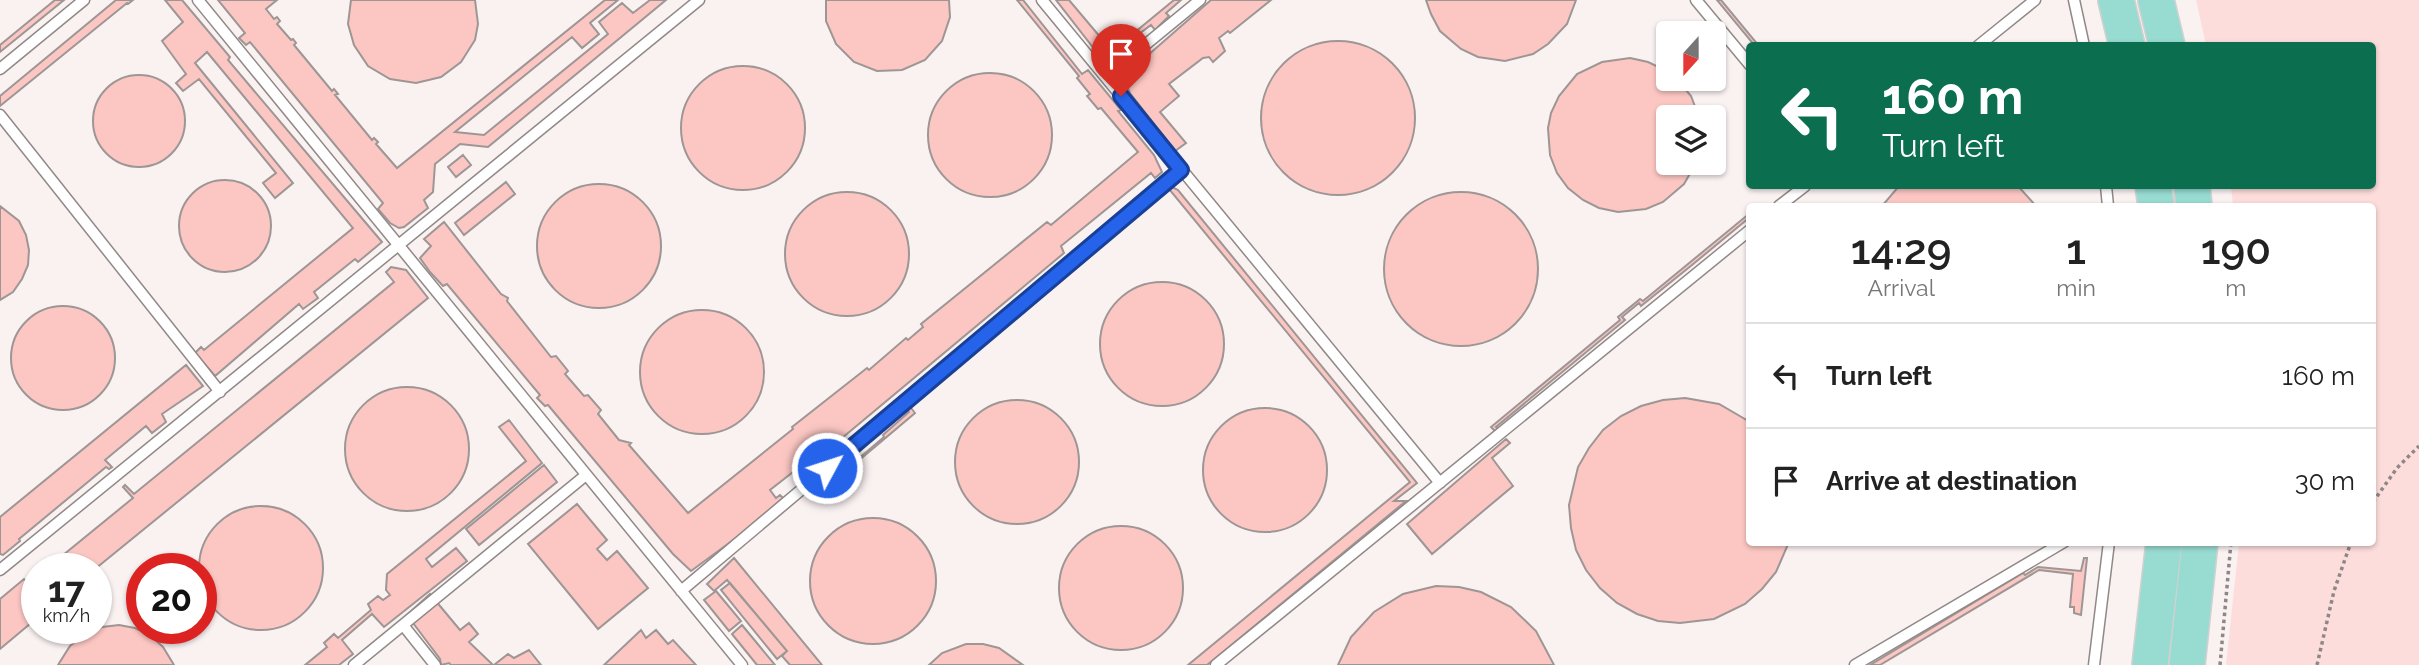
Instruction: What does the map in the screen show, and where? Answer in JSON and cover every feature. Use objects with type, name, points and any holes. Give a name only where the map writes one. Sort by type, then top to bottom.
[{"type":"main road","points":[[2116,0],[2126,42]]},
{"type":"main road","points":[[2156,0],[2166,42]]},
{"type":"main road","points":[[2150,665],[2164,546]]},
{"type":"main road","points":[[2187,665],[2200,546]]},
{"type":"lane","points":[[0,69],[83,0]]},
{"type":"lane","points":[[198,0],[742,665]]},
{"type":"lane","points":[[0,570],[699,0]]},
{"type":"lane","points":[[1042,0],[1440,483]]},
{"type":"lane","points":[[1106,77],[1200,0]]},
{"type":"lane","points":[[1696,0],[1746,60]]},
{"type":"lane","points":[[1983,42],[2035,0]]},
{"type":"lane","points":[[2074,0],[2083,42]]},
{"type":"lane","points":[[0,115],[220,392]]},
{"type":"lane","points":[[681,591],[1181,170]]},
{"type":"lane","points":[[1783,203],[1801,189]]},
{"type":"lane","points":[[1216,665],[1746,233]]},
{"type":"lane","points":[[354,665],[586,475]]},
{"type":"lane","points":[[1855,665],[2057,546]]},
{"type":"lane","points":[[2094,665],[2109,546]]},
{"type":"lane","points":[[403,625],[435,665]]},
{"type":"path","points":[[2376,498],[2397,468],[2419,446]]},
{"type":"path","points":[[2220,665],[2231,546]]},
{"type":"path","points":[[2317,665],[2334,592],[2350,546]]},
{"type":"shaded area","points":[[2196,0],[2419,0],[2419,665],[2226,665],[2239,546],[2376,546],[2376,203],[2233,203],[2231,189],[2376,189],[2376,42],[2205,42]]},
{"type":"building","points":[[55,0],[64,0],[0,52],[0,45]]},
{"type":"building","points":[[116,0],[133,0],[0,106],[0,96]]},
{"type":"building","points":[[165,0],[182,0],[230,57],[228,60],[382,242],[358,262],[355,259],[314,292],[318,298],[303,309],[299,304],[215,376],[195,353],[201,347],[204,350],[353,228],[207,52],[195,63],[293,183],[275,198],[263,183],[276,173],[199,79],[183,91],[176,83],[186,74],[162,41],[183,22]]},
{"type":"building","points":[[218,0],[277,0],[266,9],[274,19],[277,17],[280,21],[277,24],[293,39],[296,43],[294,45],[332,91],[334,89],[338,94],[335,95],[372,140],[374,138],[378,142],[376,144],[397,168],[605,0],[618,0],[590,23],[599,34],[582,48],[572,37],[455,132],[484,135],[608,34],[599,22],[622,3],[633,13],[650,0],[666,0],[488,147],[460,144],[435,164],[433,192],[424,200],[428,208],[399,228],[390,223],[378,209],[383,203],[250,42],[246,45],[239,38],[245,33]]},
{"type":"building","points":[[351,0],[475,0],[478,24],[475,40],[461,62],[441,77],[416,83],[390,79],[368,66],[354,45],[348,24]]},
{"type":"building","points":[[826,0],[949,0],[950,17],[942,41],[925,60],[902,70],[877,71],[854,62],[836,44],[826,21]]},
{"type":"building","points":[[1017,0],[1023,0],[1082,74],[1088,70],[1154,155],[1162,172],[1155,178],[1151,173],[1061,246],[1064,253],[806,468],[802,465],[770,490],[776,498],[780,495],[783,498],[740,535],[691,571],[673,554],[548,405],[545,406],[537,398],[540,395],[447,284],[443,286],[430,272],[420,258],[431,246],[424,239],[444,222],[501,294],[508,298],[507,301],[551,357],[556,356],[568,371],[565,374],[584,396],[588,395],[601,410],[598,414],[619,440],[631,443],[629,445],[688,513],[867,368],[869,370],[906,338],[908,340],[923,327],[921,324],[1047,222],[1051,225],[1138,152],[1101,108],[1098,109],[1087,96],[1090,94],[1077,78],[1079,76]]},
{"type":"building","points":[[1056,0],[1069,0],[1112,51],[1174,0],[1181,0],[1166,13],[1169,16],[1155,30],[1151,25],[1115,52],[1120,57],[1111,64],[1102,59]]},
{"type":"building","points":[[1211,0],[1271,0],[1230,33],[1228,31],[1219,38],[1225,51],[1213,62],[1209,57],[1203,58],[1169,84],[1179,96],[1160,112],[1186,143],[1175,151],[1130,93],[1123,77]]},
{"type":"building","points":[[1426,0],[1576,0],[1567,24],[1548,44],[1533,54],[1505,61],[1478,57],[1461,49],[1440,31]]},
{"type":"building","points":[[1717,0],[1721,0],[1756,42],[1752,42]]},
{"type":"building","points":[[1338,41],[1367,47],[1392,64],[1409,89],[1415,118],[1409,147],[1392,172],[1367,189],[1338,195],[1309,189],[1284,172],[1267,147],[1261,118],[1267,89],[1284,64],[1309,47]]},
{"type":"building","points":[[1630,58],[1648,62],[1656,66],[1656,91],[1687,91],[1694,105],[1656,105],[1656,175],[1689,175],[1684,184],[1663,202],[1646,209],[1618,212],[1599,208],[1583,200],[1568,188],[1557,173],[1550,155],[1548,128],[1559,96],[1577,74],[1602,62]]},
{"type":"building","points":[[743,66],[767,70],[787,84],[801,104],[805,128],[801,152],[787,172],[767,186],[743,190],[719,186],[699,172],[685,152],[681,128],[685,104],[699,84],[719,70]]},
{"type":"building","points":[[990,73],[1014,77],[1034,91],[1048,111],[1052,135],[1048,159],[1034,179],[1014,193],[990,197],[966,193],[946,179],[932,159],[928,135],[932,111],[946,91],[966,77]]},
{"type":"building","points":[[139,75],[157,78],[172,88],[182,103],[185,121],[182,139],[172,154],[157,164],[139,167],[121,164],[106,154],[96,139],[93,121],[96,103],[106,88],[121,78]]},
{"type":"building","points":[[463,155],[471,165],[456,177],[448,167]]},
{"type":"building","points":[[225,180],[243,183],[258,193],[268,208],[271,226],[268,244],[258,259],[243,269],[225,272],[207,269],[192,259],[182,244],[179,226],[182,208],[192,193],[207,183]]},
{"type":"building","points":[[506,182],[515,194],[464,235],[455,223]]},
{"type":"building","points":[[599,184],[623,189],[643,202],[656,222],[661,246],[656,270],[643,290],[623,303],[599,308],[575,303],[555,290],[542,270],[537,246],[542,222],[555,202],[575,189]]},
{"type":"building","points":[[1172,187],[1178,190],[1417,483],[1394,501],[1406,501],[1207,665],[1188,665],[1410,482],[1169,189]]},
{"type":"building","points":[[1896,189],[2021,189],[2033,203],[1885,203]]},
{"type":"building","points":[[847,192],[871,196],[891,210],[905,230],[909,254],[905,278],[891,298],[871,312],[847,316],[823,312],[803,298],[789,278],[785,254],[789,230],[803,210],[823,196]]},
{"type":"building","points":[[1461,192],[1490,198],[1515,215],[1532,240],[1538,269],[1532,298],[1515,323],[1490,340],[1461,346],[1432,340],[1407,323],[1390,298],[1384,269],[1390,240],[1407,215],[1432,198]]},
{"type":"building","points":[[0,206],[19,221],[29,250],[28,265],[22,279],[13,292],[0,300]]},
{"type":"building","points":[[1746,216],[1746,220],[1692,265],[1641,306],[1639,303],[1622,317],[1625,320],[1496,427],[1499,429],[1496,432],[1491,427],[1620,320],[1618,317],[1640,299],[1643,301]]},
{"type":"building","points":[[391,267],[406,270],[428,298],[112,555],[112,553],[66,553],[133,498],[123,487],[125,485],[134,494],[394,282],[386,272]]},
{"type":"building","points":[[1162,282],[1186,286],[1206,300],[1220,320],[1224,344],[1220,368],[1206,388],[1186,402],[1162,406],[1138,402],[1118,388],[1104,368],[1100,344],[1104,320],[1118,300],[1138,286]]},
{"type":"building","points":[[63,306],[83,310],[100,321],[111,338],[115,358],[111,378],[100,395],[83,406],[63,410],[43,406],[26,395],[15,378],[11,358],[15,338],[26,321],[43,310]]},
{"type":"building","points":[[702,310],[726,315],[746,328],[759,348],[764,372],[759,396],[746,416],[726,429],[702,434],[678,429],[658,416],[645,396],[640,372],[645,348],[658,328],[678,315]]},
{"type":"building","points":[[186,365],[203,386],[162,414],[166,422],[152,433],[146,426],[105,460],[112,467],[106,467],[3,555],[0,554],[0,517]]},
{"type":"building","points":[[407,387],[431,391],[451,405],[465,425],[469,449],[465,473],[451,493],[431,507],[407,511],[383,507],[363,493],[349,473],[345,449],[349,425],[363,405],[383,391]]},
{"type":"building","points":[[1685,398],[1719,404],[1746,420],[1746,546],[1787,546],[1776,572],[1762,589],[1745,604],[1714,619],[1680,623],[1658,621],[1637,614],[1617,603],[1600,588],[1586,570],[1576,550],[1569,505],[1578,467],[1589,448],[1603,430],[1621,416],[1641,406]]},
{"type":"building","points":[[1017,400],[1041,404],[1061,418],[1075,438],[1079,462],[1075,486],[1061,506],[1041,520],[1017,524],[993,520],[973,506],[959,486],[955,462],[959,438],[973,418],[993,404]]},
{"type":"building","points":[[907,403],[915,413],[825,489],[816,482],[818,480],[825,487],[884,437],[883,435],[909,412],[904,406]]},
{"type":"building","points":[[1265,408],[1289,413],[1309,426],[1322,446],[1327,470],[1322,494],[1309,514],[1289,527],[1265,532],[1241,527],[1221,514],[1208,494],[1203,470],[1208,446],[1221,426],[1241,413]]},
{"type":"building","points":[[509,420],[542,463],[426,559],[432,567],[456,548],[467,561],[384,627],[372,614],[342,640],[353,654],[339,665],[305,665],[327,647],[324,643],[334,634],[338,638],[371,610],[368,604],[378,596],[383,600],[390,595],[386,590],[387,574],[526,461],[499,427]]},
{"type":"building","points":[[1506,439],[1510,443],[1492,458],[1513,486],[1432,554],[1407,524]]},
{"type":"building","points":[[544,465],[557,482],[479,545],[466,529]]},
{"type":"building","points":[[577,504],[607,540],[597,549],[607,560],[617,551],[648,588],[598,629],[528,544]]},
{"type":"building","points":[[261,506],[285,510],[296,516],[313,533],[322,556],[322,580],[313,603],[296,620],[285,626],[261,630],[237,626],[217,612],[217,553],[201,553],[209,533],[226,516],[237,510]]},
{"type":"building","points":[[873,518],[897,523],[917,537],[931,557],[936,581],[931,605],[917,625],[897,639],[873,644],[849,639],[829,625],[815,605],[810,581],[815,557],[829,537],[849,523]]},
{"type":"building","points":[[1121,526],[1145,531],[1165,544],[1178,564],[1183,588],[1178,612],[1165,632],[1145,645],[1121,650],[1097,645],[1077,632],[1064,612],[1059,588],[1064,564],[1077,544],[1097,531]]},
{"type":"building","points":[[734,558],[822,665],[790,665],[782,656],[787,651],[727,580],[714,591],[707,584]]},
{"type":"building","points":[[2084,558],[2087,558],[2081,615],[2074,613],[2074,607],[2070,607],[2073,574],[2039,570],[1880,665],[1870,665],[2023,573],[2025,575],[2038,567],[2081,571]]},
{"type":"building","points":[[21,582],[21,631],[0,649],[0,599]]},
{"type":"building","points":[[730,583],[787,651],[777,659],[721,590]]},
{"type":"building","points":[[1436,586],[1481,592],[1511,607],[1536,631],[1554,665],[1338,665],[1351,637],[1374,612],[1403,594]]},
{"type":"building","points":[[716,591],[741,621],[729,631],[704,600]]},
{"type":"building","points":[[430,594],[460,630],[469,623],[478,634],[469,642],[493,665],[441,665],[440,659],[407,615]]},
{"type":"building","points":[[742,625],[775,665],[757,665],[732,634]]},
{"type":"building","points":[[112,626],[126,626],[126,644],[160,644],[174,665],[58,665],[72,644],[112,644]]},
{"type":"building","points":[[641,630],[646,638],[656,630],[668,644],[673,640],[696,665],[604,665]]},
{"type":"building","points":[[966,644],[999,648],[1023,665],[929,665],[942,653]]},
{"type":"building","points":[[529,650],[541,665],[494,665],[508,654],[514,658]]},
{"type":"route","points":[[827,468],[1181,170],[1121,96]]}]
